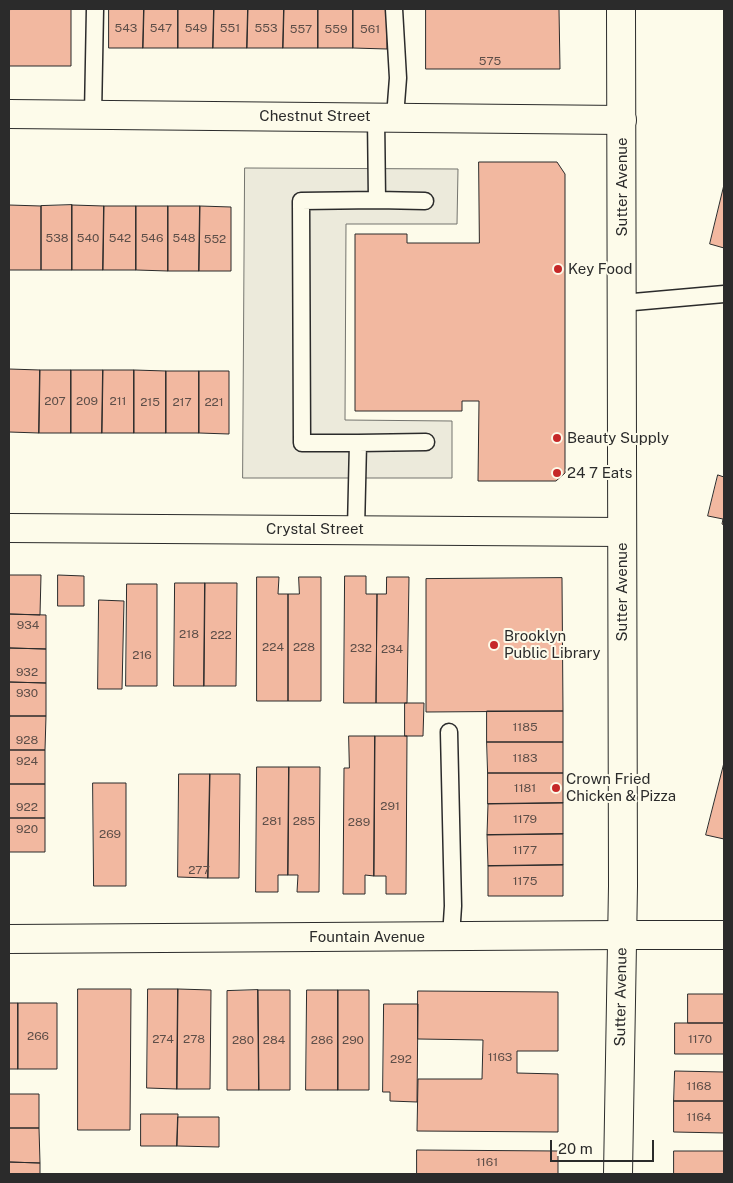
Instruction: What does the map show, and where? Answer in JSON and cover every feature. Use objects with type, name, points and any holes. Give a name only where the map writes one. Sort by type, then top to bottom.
[{"type":"street","name":"Sutter Avenue","points":[[618,1174],[622,935],[622,9]]},
{"type":"street","name":"Chestnut Street","points":[[9,114],[622,120]]},
{"type":"street","name":"Crystal Street","points":[[9,528],[622,532]]},
{"type":"street","name":"Fountain Avenue","points":[[9,939],[724,935]]},
{"type":"lane","points":[[93,115],[95,9]]},
{"type":"lane","points":[[377,200],[386,117],[398,78],[394,9]]},
{"type":"lane","points":[[425,201],[301,201],[302,443],[426,442]]},
{"type":"lane","points":[[622,303],[724,294]]},
{"type":"lane","points":[[356,529],[358,443]]},
{"type":"lane","points":[[449,732],[453,906],[451,937]]},
{"type":"shaded area","points":[[245,168],[458,169],[457,224],[346,224],[345,420],[452,421],[452,478],[243,478]]},
{"type":"building","points":[[71,9],[71,66],[9,66],[9,10]]},
{"type":"building","points":[[109,9],[144,9],[143,48],[109,48]]},
{"type":"building","points":[[144,9],[178,9],[178,48],[143,48]]},
{"type":"building","points":[[178,9],[214,9],[213,48],[178,48]]},
{"type":"building","points":[[214,9],[248,9],[247,48],[213,48]]},
{"type":"building","points":[[248,9],[284,9],[283,48],[247,48]]},
{"type":"building","points":[[284,9],[318,9],[318,48],[283,48]]},
{"type":"building","points":[[318,9],[353,9],[353,48],[318,48]]},
{"type":"building","points":[[353,9],[387,9],[387,49],[353,48]]},
{"type":"building","points":[[426,9],[559,9],[560,69],[426,69]]},
{"type":"building","points":[[479,162],[557,162],[565,174],[565,473],[556,481],[478,481],[479,401],[462,401],[462,411],[355,411],[355,234],[407,234],[407,243],[479,243]]},
{"type":"building","points":[[724,185],[724,248],[710,244]]},
{"type":"building","points":[[9,205],[41,206],[41,270],[9,270]]},
{"type":"building","points":[[72,205],[72,270],[41,270],[41,206]]},
{"type":"building","points":[[72,205],[104,206],[103,270],[72,270]]},
{"type":"building","points":[[104,206],[136,206],[136,270],[103,270]]},
{"type":"building","points":[[136,206],[168,206],[168,271],[136,270]]},
{"type":"building","points":[[168,206],[200,206],[199,271],[168,271]]},
{"type":"building","points":[[200,206],[231,207],[231,271],[199,271]]},
{"type":"building","points":[[9,369],[40,370],[39,433],[9,432]]},
{"type":"building","points":[[40,370],[71,370],[71,433],[39,433]]},
{"type":"building","points":[[71,370],[103,370],[102,433],[71,433]]},
{"type":"building","points":[[103,370],[134,370],[134,433],[102,433]]},
{"type":"building","points":[[134,370],[166,371],[166,433],[134,433]]},
{"type":"building","points":[[166,371],[199,371],[199,433],[166,433]]},
{"type":"building","points":[[199,371],[229,371],[229,434],[199,433]]},
{"type":"building","points":[[718,475],[724,477],[724,525],[722,524],[723,519],[708,516]]},
{"type":"building","points":[[9,575],[41,575],[40,615],[9,614]]},
{"type":"building","points":[[58,575],[84,576],[84,606],[58,606]]},
{"type":"building","points":[[345,576],[366,576],[366,594],[377,594],[376,703],[344,703]]},
{"type":"building","points":[[257,577],[279,577],[278,594],[288,594],[288,701],[257,701]]},
{"type":"building","points":[[299,577],[321,577],[321,701],[288,701],[288,594],[299,594]]},
{"type":"building","points":[[387,577],[409,577],[407,703],[376,703],[377,594],[386,594]]},
{"type":"building","name":"Brooklyn Public Library","points":[[562,578],[563,711],[426,712],[426,579]]},
{"type":"building","points":[[175,583],[205,583],[204,686],[174,686]]},
{"type":"building","points":[[205,583],[237,583],[236,686],[204,686]]},
{"type":"building","points":[[127,584],[157,584],[157,686],[126,686]]},
{"type":"building","points":[[99,600],[124,601],[122,689],[98,689]]},
{"type":"building","points":[[9,614],[46,615],[46,649],[10,648]]},
{"type":"building","points":[[10,648],[46,649],[46,683],[9,682]]},
{"type":"building","points":[[9,682],[46,683],[46,716],[10,716]]},
{"type":"building","points":[[405,703],[424,703],[423,736],[405,736]]},
{"type":"building","points":[[487,711],[563,711],[563,742],[487,742]]},
{"type":"building","points":[[10,716],[46,716],[45,750],[9,750]]},
{"type":"building","points":[[349,736],[375,736],[374,876],[365,875],[365,894],[343,894],[344,768],[349,768]]},
{"type":"building","points":[[375,736],[407,736],[406,894],[386,894],[386,876],[374,876]]},
{"type":"building","points":[[487,742],[563,742],[563,773],[488,773]]},
{"type":"building","points":[[9,750],[45,750],[45,784],[9,784]]},
{"type":"building","points":[[724,763],[724,839],[706,835]]},
{"type":"building","points":[[257,767],[289,767],[288,875],[278,875],[278,892],[256,892]]},
{"type":"building","points":[[289,767],[320,767],[319,892],[297,892],[298,875],[288,875]]},
{"type":"building","points":[[488,773],[563,773],[563,803],[488,804]]},
{"type":"building","points":[[179,774],[210,774],[208,878],[178,877]]},
{"type":"building","points":[[210,774],[240,774],[239,878],[208,878]]},
{"type":"building","points":[[93,783],[126,783],[126,886],[94,886]]},
{"type":"building","points":[[9,784],[45,784],[45,818],[9,818]]},
{"type":"building","points":[[563,803],[563,834],[487,835],[488,804]]},
{"type":"building","points":[[9,818],[45,818],[45,852],[9,852]]},
{"type":"building","points":[[563,834],[563,865],[488,866],[487,835]]},
{"type":"building","points":[[563,865],[563,896],[488,896],[488,866]]},
{"type":"building","points":[[78,989],[131,989],[130,1130],[78,1130]]},
{"type":"building","points":[[148,989],[178,989],[177,1089],[147,1088]]},
{"type":"building","points":[[178,989],[211,990],[210,1089],[177,1089]]},
{"type":"building","points":[[258,990],[259,1090],[227,1090],[227,991]]},
{"type":"building","points":[[258,990],[290,990],[290,1090],[259,1090]]},
{"type":"building","points":[[307,990],[338,990],[338,1090],[306,1090]]},
{"type":"building","points":[[338,990],[369,990],[369,1090],[338,1090]]},
{"type":"building","points":[[418,991],[558,992],[558,1051],[517,1051],[517,1073],[558,1074],[558,1132],[417,1131],[418,1079],[482,1079],[483,1040],[418,1039]]},
{"type":"building","points":[[688,994],[724,994],[724,1023],[688,1023]]},
{"type":"building","points":[[9,1003],[18,1003],[18,1069],[9,1069]]},
{"type":"building","points":[[18,1003],[57,1003],[57,1069],[18,1069]]},
{"type":"building","points":[[384,1004],[418,1004],[417,1102],[390,1101],[390,1092],[383,1092]]},
{"type":"building","points":[[675,1023],[724,1023],[724,1054],[675,1054]]},
{"type":"building","points":[[675,1071],[724,1072],[724,1101],[674,1101]]},
{"type":"building","points":[[9,1094],[39,1094],[39,1128],[9,1128]]},
{"type":"building","points":[[674,1101],[724,1101],[724,1133],[674,1132]]},
{"type":"building","points":[[141,1114],[178,1114],[177,1146],[141,1146]]},
{"type":"building","points":[[178,1117],[219,1117],[219,1147],[177,1146]]},
{"type":"building","points":[[9,1128],[39,1128],[40,1163],[9,1162]]},
{"type":"building","points":[[417,1150],[558,1151],[558,1174],[417,1174]]},
{"type":"building","points":[[674,1151],[724,1151],[724,1174],[674,1174]]},
{"type":"building","points":[[9,1162],[40,1163],[40,1174],[9,1174]]},
{"type":"place","name":"Key Food","points":[[558,269]]},
{"type":"place","name":"Beauty Supply","points":[[557,438]]},
{"type":"place","name":"24 7 Eats","points":[[557,473]]},
{"type":"place","name":"Brooklyn Public Library","points":[[494,645]]},
{"type":"place","name":"Crown Fried Chicken & Pizza","points":[[556,788]]}]
